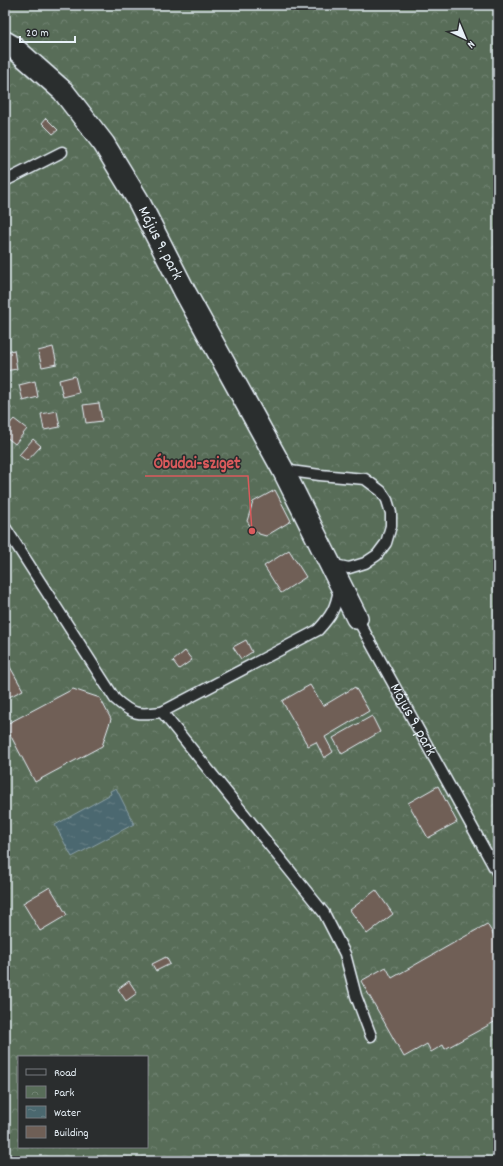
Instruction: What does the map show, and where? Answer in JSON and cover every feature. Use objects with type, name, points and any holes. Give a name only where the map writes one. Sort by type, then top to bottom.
[{"type":"street","name":"Május 9. park","points":[[5,42],[12,46],[63,91],[104,144],[138,200],[185,292],[283,470],[357,618]]},
{"type":"lane","points":[[5,181],[62,152]]},
{"type":"lane","points":[[283,470],[365,479],[381,491],[387,500],[391,513],[391,526],[386,543],[377,555],[365,563],[349,568],[330,564]]},
{"type":"lane","points":[[5,527],[115,699],[134,714],[162,712],[318,630],[330,617],[337,602],[340,583]]},
{"type":"lane","name":"Május 9. park","points":[[357,618],[498,874]]},
{"type":"lane","points":[[162,712],[324,913],[345,954],[356,996],[371,1036]]},
{"type":"green space","points":[[5,5],[498,5],[498,1161],[13,1161],[5,1149]]},
{"type":"water","points":[[116,788],[134,824],[72,857],[55,825],[111,794],[110,791]]},
{"type":"building","points":[[46,118],[58,130],[53,134],[42,123]]},
{"type":"building","points":[[53,347],[57,364],[42,367],[38,351]]},
{"type":"building","points":[[14,350],[17,369],[5,371],[5,352]]},
{"type":"building","points":[[75,376],[79,393],[63,397],[59,380]]},
{"type":"building","points":[[35,381],[38,397],[23,401],[19,385]]},
{"type":"building","points":[[5,403],[11,408],[5,415]]},
{"type":"building","points":[[99,403],[102,421],[86,423],[83,405]]},
{"type":"building","points":[[57,411],[60,427],[44,430],[41,414]]},
{"type":"building","points":[[14,419],[27,429],[15,444],[5,436],[5,429]]},
{"type":"building","points":[[33,439],[41,446],[27,461],[19,455]]},
{"type":"building","points":[[275,490],[291,521],[266,536],[259,534],[257,531],[254,532],[247,521],[253,502]]},
{"type":"building","points":[[289,550],[306,577],[281,593],[264,566]]},
{"type":"building","points":[[246,640],[252,652],[241,659],[233,647]]},
{"type":"building","points":[[185,651],[192,660],[179,669],[173,661]]},
{"type":"building","points":[[5,658],[23,690],[5,699]]},
{"type":"building","points":[[310,685],[323,706],[355,687],[369,711],[325,737],[333,752],[324,758],[316,742],[308,746],[282,701]]},
{"type":"building","points":[[73,689],[100,698],[111,719],[102,746],[35,782],[5,725]]},
{"type":"building","points":[[5,705],[10,714],[5,717]]},
{"type":"building","points":[[372,716],[380,732],[342,754],[333,738]]},
{"type":"building","points":[[438,786],[457,822],[428,838],[408,803]]},
{"type":"building","points":[[50,887],[67,915],[40,931],[23,903]]},
{"type":"building","points":[[376,890],[393,914],[367,934],[350,910]]},
{"type":"building","points":[[487,924],[495,937],[498,935],[498,1020],[445,1049],[443,1045],[431,1052],[427,1044],[404,1057],[361,981],[386,967],[392,978]]},
{"type":"building","points":[[166,957],[170,964],[156,971],[152,964]]},
{"type":"building","points":[[129,981],[137,993],[126,1001],[118,989]]},
{"type":"place","name":"Óbudai-sziget","points":[[252,531]]}]
